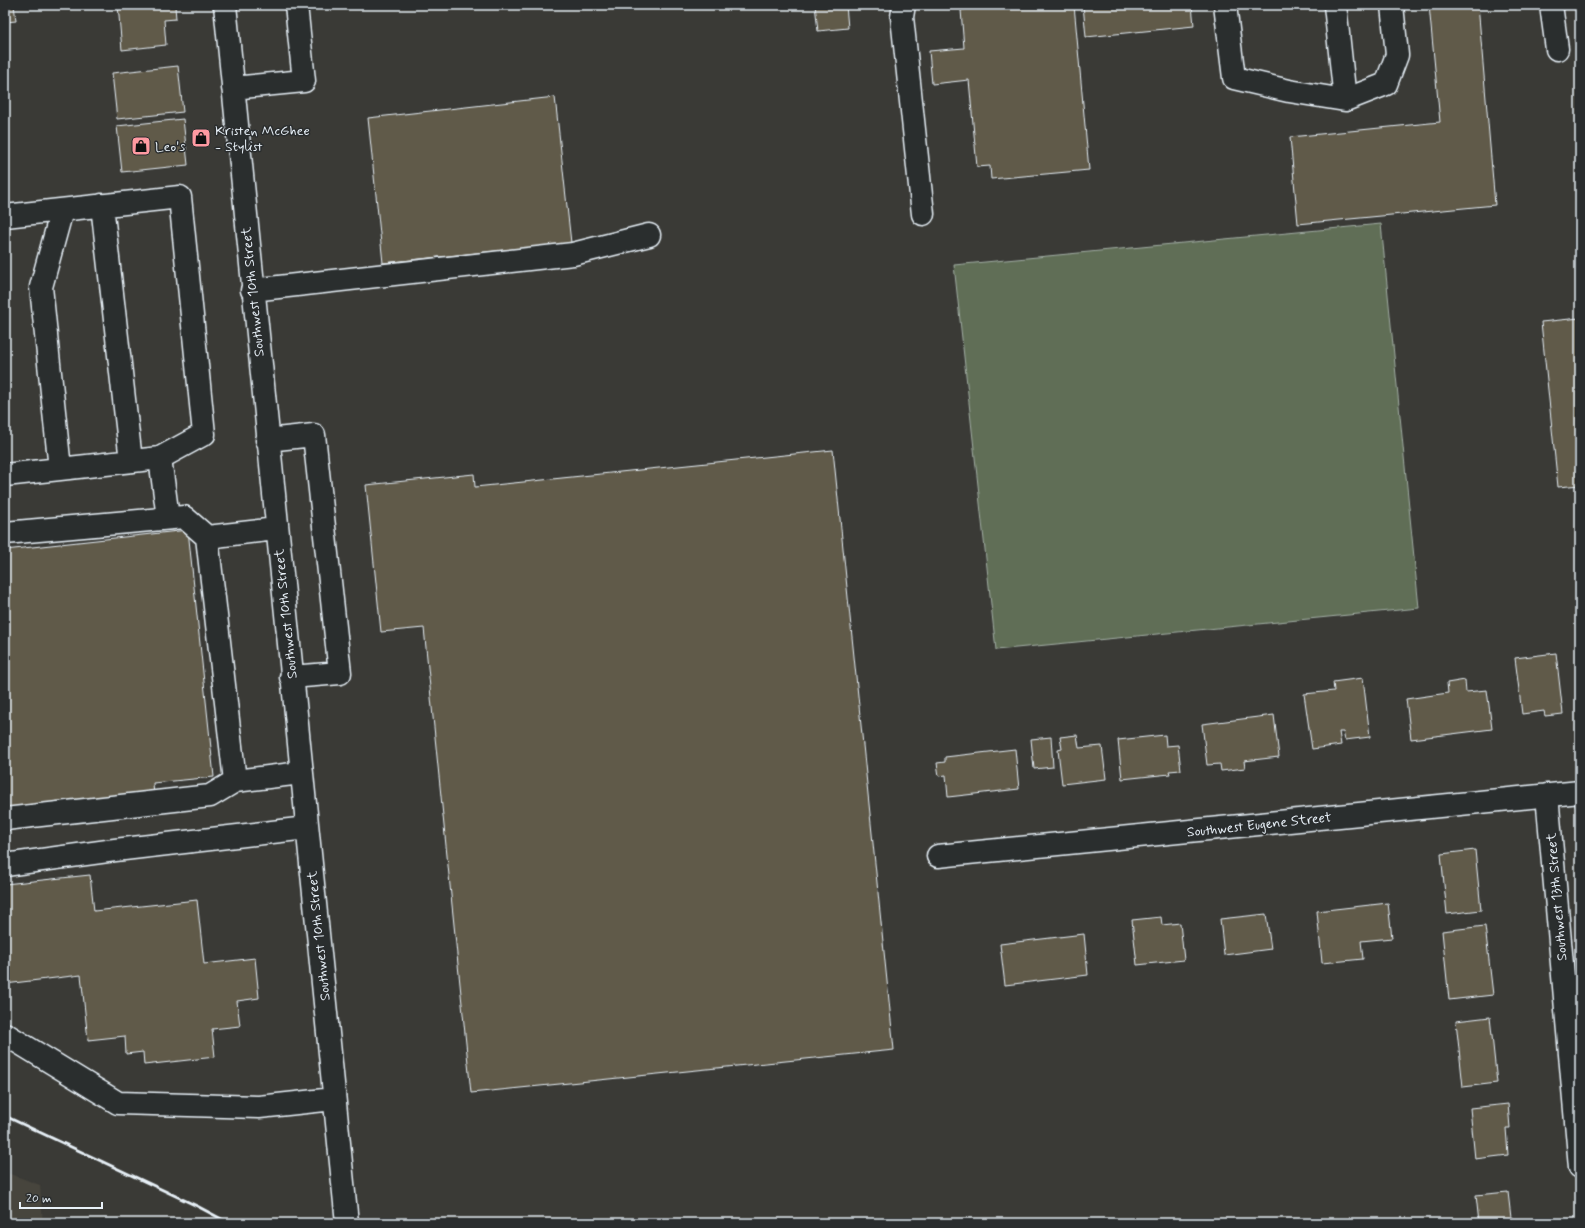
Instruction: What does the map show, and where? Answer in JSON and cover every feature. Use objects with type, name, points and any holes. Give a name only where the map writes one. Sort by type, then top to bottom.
[{"type":"street","name":"Southwest 10th Street","points":[[225,5],[267,440],[347,1223]]},
{"type":"street","points":[[233,88],[304,81],[296,5]]},
{"type":"street","points":[[904,5],[902,17],[923,214]]},
{"type":"street","points":[[1225,5],[1234,78],[1289,91],[1345,100],[1386,84],[1397,54],[1392,5]]},
{"type":"street","points":[[1335,5],[1345,100]]},
{"type":"street","points":[[1551,5],[1557,50]]},
{"type":"street","points":[[5,216],[180,197],[204,434],[160,458],[5,475]]},
{"type":"street","points":[[102,205],[131,461]]},
{"type":"street","points":[[60,469],[41,287],[62,210]]},
{"type":"street","points":[[252,290],[573,254],[649,235]]},
{"type":"street","points":[[267,440],[314,435],[340,673],[291,677]]},
{"type":"street","points":[[160,458],[168,518]]},
{"type":"street","points":[[5,533],[184,517],[207,536],[235,781]]},
{"type":"street","points":[[207,536],[276,529]]},
{"type":"street","points":[[5,819],[210,796],[235,781],[301,773]]},
{"type":"street","name":"Southwest Eugene Street","points":[[938,856],[1580,792]]},
{"type":"street","name":"Southwest 13th Street","points":[[1547,795],[1580,1167]]},
{"type":"street","points":[[5,865],[115,850],[307,828]]},
{"type":"street","points":[[5,1034],[118,1103],[259,1107],[334,1099]]},
{"type":"shaded area","points":[[5,1172],[40,1185],[43,1223],[5,1223]]},
{"type":"green space","points":[[1381,224],[1419,608],[996,650],[954,265]]},
{"type":"building","points":[[5,5],[14,5],[16,21],[5,22]]},
{"type":"building","points":[[118,5],[181,5],[175,6],[176,19],[164,20],[166,45],[122,50]]},
{"type":"building","points":[[815,5],[846,5],[848,28],[818,31]]},
{"type":"building","points":[[1014,5],[1074,5],[1089,170],[991,179],[990,166],[977,167],[969,80],[932,84],[929,51],[964,48],[961,10]]},
{"type":"building","points":[[1083,5],[1192,5],[1194,26],[1086,37]]},
{"type":"building","points":[[1429,5],[1478,5],[1495,205],[1298,224],[1290,137],[1440,122]]},
{"type":"building","points":[[1580,39],[1580,61],[1577,61],[1575,40]]},
{"type":"building","points":[[178,66],[183,112],[117,119],[112,73]]},
{"type":"building","points":[[555,97],[571,243],[383,263],[368,118]]},
{"type":"building","points":[[183,119],[188,165],[122,172],[117,126]]},
{"type":"building","points":[[1580,318],[1580,485],[1558,487],[1541,322]]},
{"type":"building","points":[[833,450],[894,1050],[471,1093],[424,628],[381,632],[366,485],[474,474],[475,487]]},
{"type":"building","points":[[188,530],[214,777],[153,783],[154,797],[5,812],[5,550]]},
{"type":"building","points":[[1556,653],[1563,714],[1545,716],[1544,711],[1522,714],[1515,658]]},
{"type":"building","points":[[1363,678],[1370,737],[1345,740],[1343,732],[1339,732],[1341,745],[1312,749],[1304,694],[1334,691],[1333,682]]},
{"type":"building","points":[[1465,680],[1466,692],[1487,690],[1492,729],[1411,739],[1406,699],[1448,693],[1447,683]]},
{"type":"building","points":[[1274,715],[1279,757],[1244,761],[1245,768],[1221,771],[1220,764],[1207,765],[1202,724]]},
{"type":"building","points":[[1077,735],[1079,748],[1102,746],[1106,779],[1062,784],[1058,750],[1062,749],[1060,737]]},
{"type":"building","points":[[1165,735],[1166,746],[1178,745],[1181,770],[1169,771],[1170,774],[1122,779],[1118,740]]},
{"type":"building","points":[[1051,737],[1053,767],[1034,769],[1031,739]]},
{"type":"building","points":[[1015,749],[1019,789],[948,797],[946,775],[939,776],[937,763],[945,762],[945,757]]},
{"type":"building","points":[[1475,850],[1481,910],[1447,914],[1441,854]]},
{"type":"building","points":[[90,875],[94,911],[197,900],[204,964],[255,958],[259,998],[237,1001],[240,1026],[212,1029],[215,1057],[144,1065],[143,1052],[126,1054],[125,1036],[88,1040],[81,975],[5,984],[5,884]]},
{"type":"building","points":[[1388,903],[1392,938],[1361,941],[1363,959],[1322,963],[1317,911]]},
{"type":"building","points":[[1266,914],[1271,949],[1224,955],[1220,919]]},
{"type":"building","points":[[1161,917],[1162,925],[1180,923],[1184,960],[1137,965],[1132,920]]},
{"type":"building","points":[[1485,926],[1493,995],[1449,1000],[1442,931]]},
{"type":"building","points":[[1084,934],[1088,975],[1005,985],[1000,944]]},
{"type":"building","points":[[1490,1017],[1497,1083],[1463,1087],[1456,1021]]},
{"type":"building","points":[[1508,1104],[1510,1128],[1506,1128],[1508,1155],[1475,1159],[1470,1108]]},
{"type":"building","points":[[1508,1192],[1511,1218],[1513,1218],[1514,1223],[1479,1223],[1476,1195]]},
{"type":"railway","points":[[5,1116],[197,1206],[229,1223]]},
{"type":"place","name":"Kristen McGhee - Stylist","points":[[201,138]]},
{"type":"place","name":"Leo's","points":[[141,146]]}]
